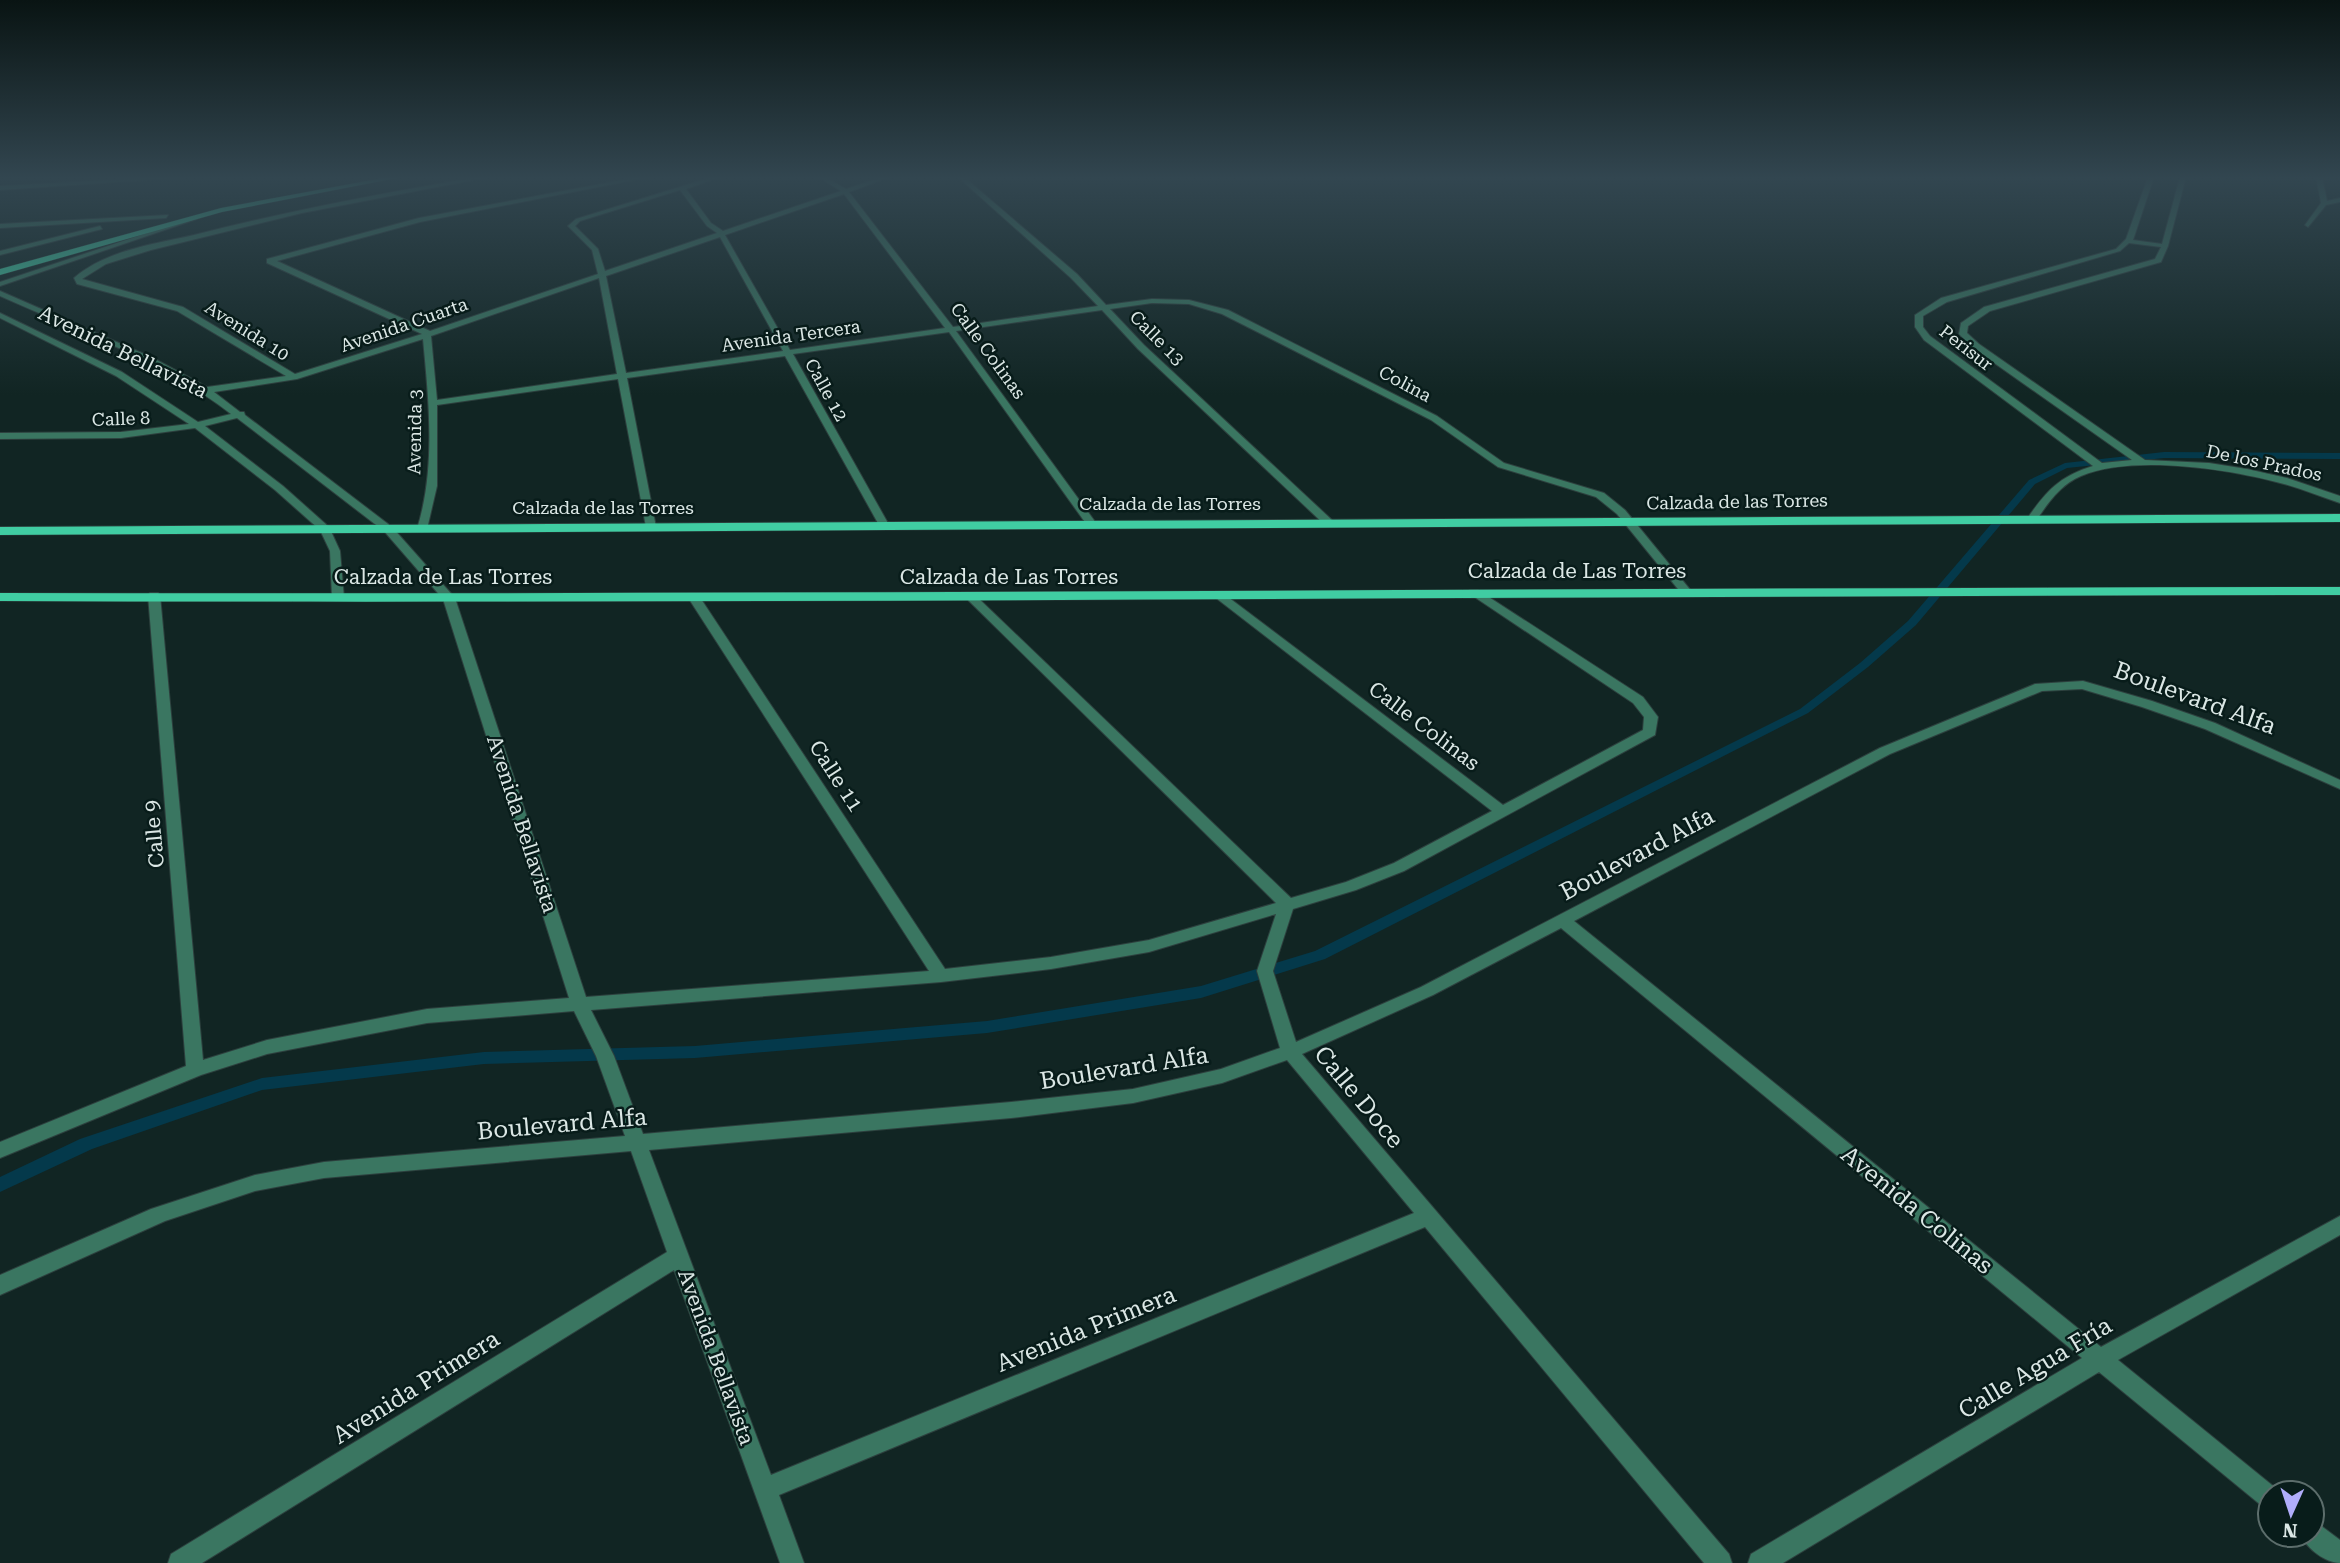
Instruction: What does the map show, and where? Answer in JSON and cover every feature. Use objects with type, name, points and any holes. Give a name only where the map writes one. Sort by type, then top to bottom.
[{"type":"main road","points":[[0,263],[45,250]]},
{"type":"main road","points":[[0,272],[79,250]]},
{"type":"main road","name":"Calzada de las Torres","points":[[0,531],[2340,518]]},
{"type":"main road","name":"Calzada de Las Torres","points":[[0,597],[154,595],[695,599],[1474,592],[2340,591]]},
{"type":"street","points":[[0,284],[102,250]]},
{"type":"street","name":"Avenida 10","points":[[143,250],[78,278],[80,282],[180,309],[294,377]]},
{"type":"street","points":[[310,250],[270,261],[427,333]]},
{"type":"street","points":[[595,250],[624,376],[652,527]]},
{"type":"street","name":"Avenida Cuarta","points":[[206,390],[294,377],[672,250]]},
{"type":"street","name":"Calle 12","points":[[730,250],[884,525]]},
{"type":"street","name":"Calle Colinas","points":[[890,250],[1091,523]]},
{"type":"street","name":"Calle 13","points":[[1044,250],[1105,307],[1141,347],[1329,523]]},
{"type":"street","name":"Perisur","points":[[2101,467],[1927,338],[1919,327],[1919,316],[1930,307],[2118,250]]},
{"type":"street","name":"Perisur","points":[[2143,463],[2023,381],[1963,334],[1964,324],[1987,309],[2151,264],[2158,260],[2163,250]]},
{"type":"street","points":[[2029,277],[2065,287]]},
{"type":"street","name":"Avenida Bellavista","points":[[0,293],[148,359],[206,390],[241,414],[388,529],[449,598],[579,1003],[605,1056],[793,1563]]},
{"type":"street","name":"Avenida Tercera","points":[[434,403],[1152,301]]},
{"type":"street","name":"Colina","points":[[1152,301],[1200,304],[1240,319],[1434,418],[1501,465],[1600,495],[1628,522],[1686,592]]},
{"type":"street","name":"Avenida Bellavista","points":[[0,315],[119,374],[200,427],[279,488],[325,529]]},
{"type":"street","name":"Avenida 3","points":[[422,528],[430,510],[434,403],[427,333]]},
{"type":"street","name":"Calle 8","points":[[0,436],[152,435],[200,427],[241,414]]},
{"type":"street","name":"De los Prados","points":[[2032,519],[2046,498],[2067,481],[2101,467],[2143,463],[2239,471],[2312,489],[2340,500]]},
{"type":"street","points":[[325,529],[335,551],[338,598]]},
{"type":"street","points":[[0,1150],[195,1070],[267,1047],[427,1016],[940,976],[1051,963],[1149,946],[1351,886],[1399,867],[1650,732],[1651,717],[1638,699],[1474,592]]},
{"type":"street","name":"Calle 9","points":[[154,595],[195,1070]]},
{"type":"street","name":"Calle Colinas","points":[[1220,596],[1502,812]]},
{"type":"street","points":[[972,598],[1287,904]]},
{"type":"street","name":"Calle 11","points":[[695,599],[940,976]]},
{"type":"street","name":"Boulevard Alfa","points":[[0,1285],[101,1239],[195,1202],[255,1183],[324,1170],[637,1141],[797,1130],[1133,1096],[1222,1076],[1290,1052],[1427,991],[1885,751],[2040,687],[2083,685],[2117,694],[2210,726],[2340,785]]},
{"type":"street","name":"Calle Doce","points":[[1287,904],[1265,971],[1290,1052],[1720,1563]]},
{"type":"street","name":"Avenida Colinas","points":[[1564,921],[2256,1487]]},
{"type":"street","name":"Avenida Primera","points":[[765,1489],[1427,1217]]},
{"type":"street","name":"Calle Agua Fría","points":[[1760,1563],[2100,1359],[2340,1225]]},
{"type":"street","name":"Avenida Primera","points":[[180,1563],[679,1255]]},
{"type":"street","points":[[2326,1544],[2340,1556]]},
{"type":"waterway","points":[[0,1185],[86,1144],[262,1084],[484,1058],[695,1052],[987,1027],[1201,992],[1320,955],[1804,711],[1864,665],[1912,623],[2032,482],[2065,466],[2164,455],[2340,456]]}]
